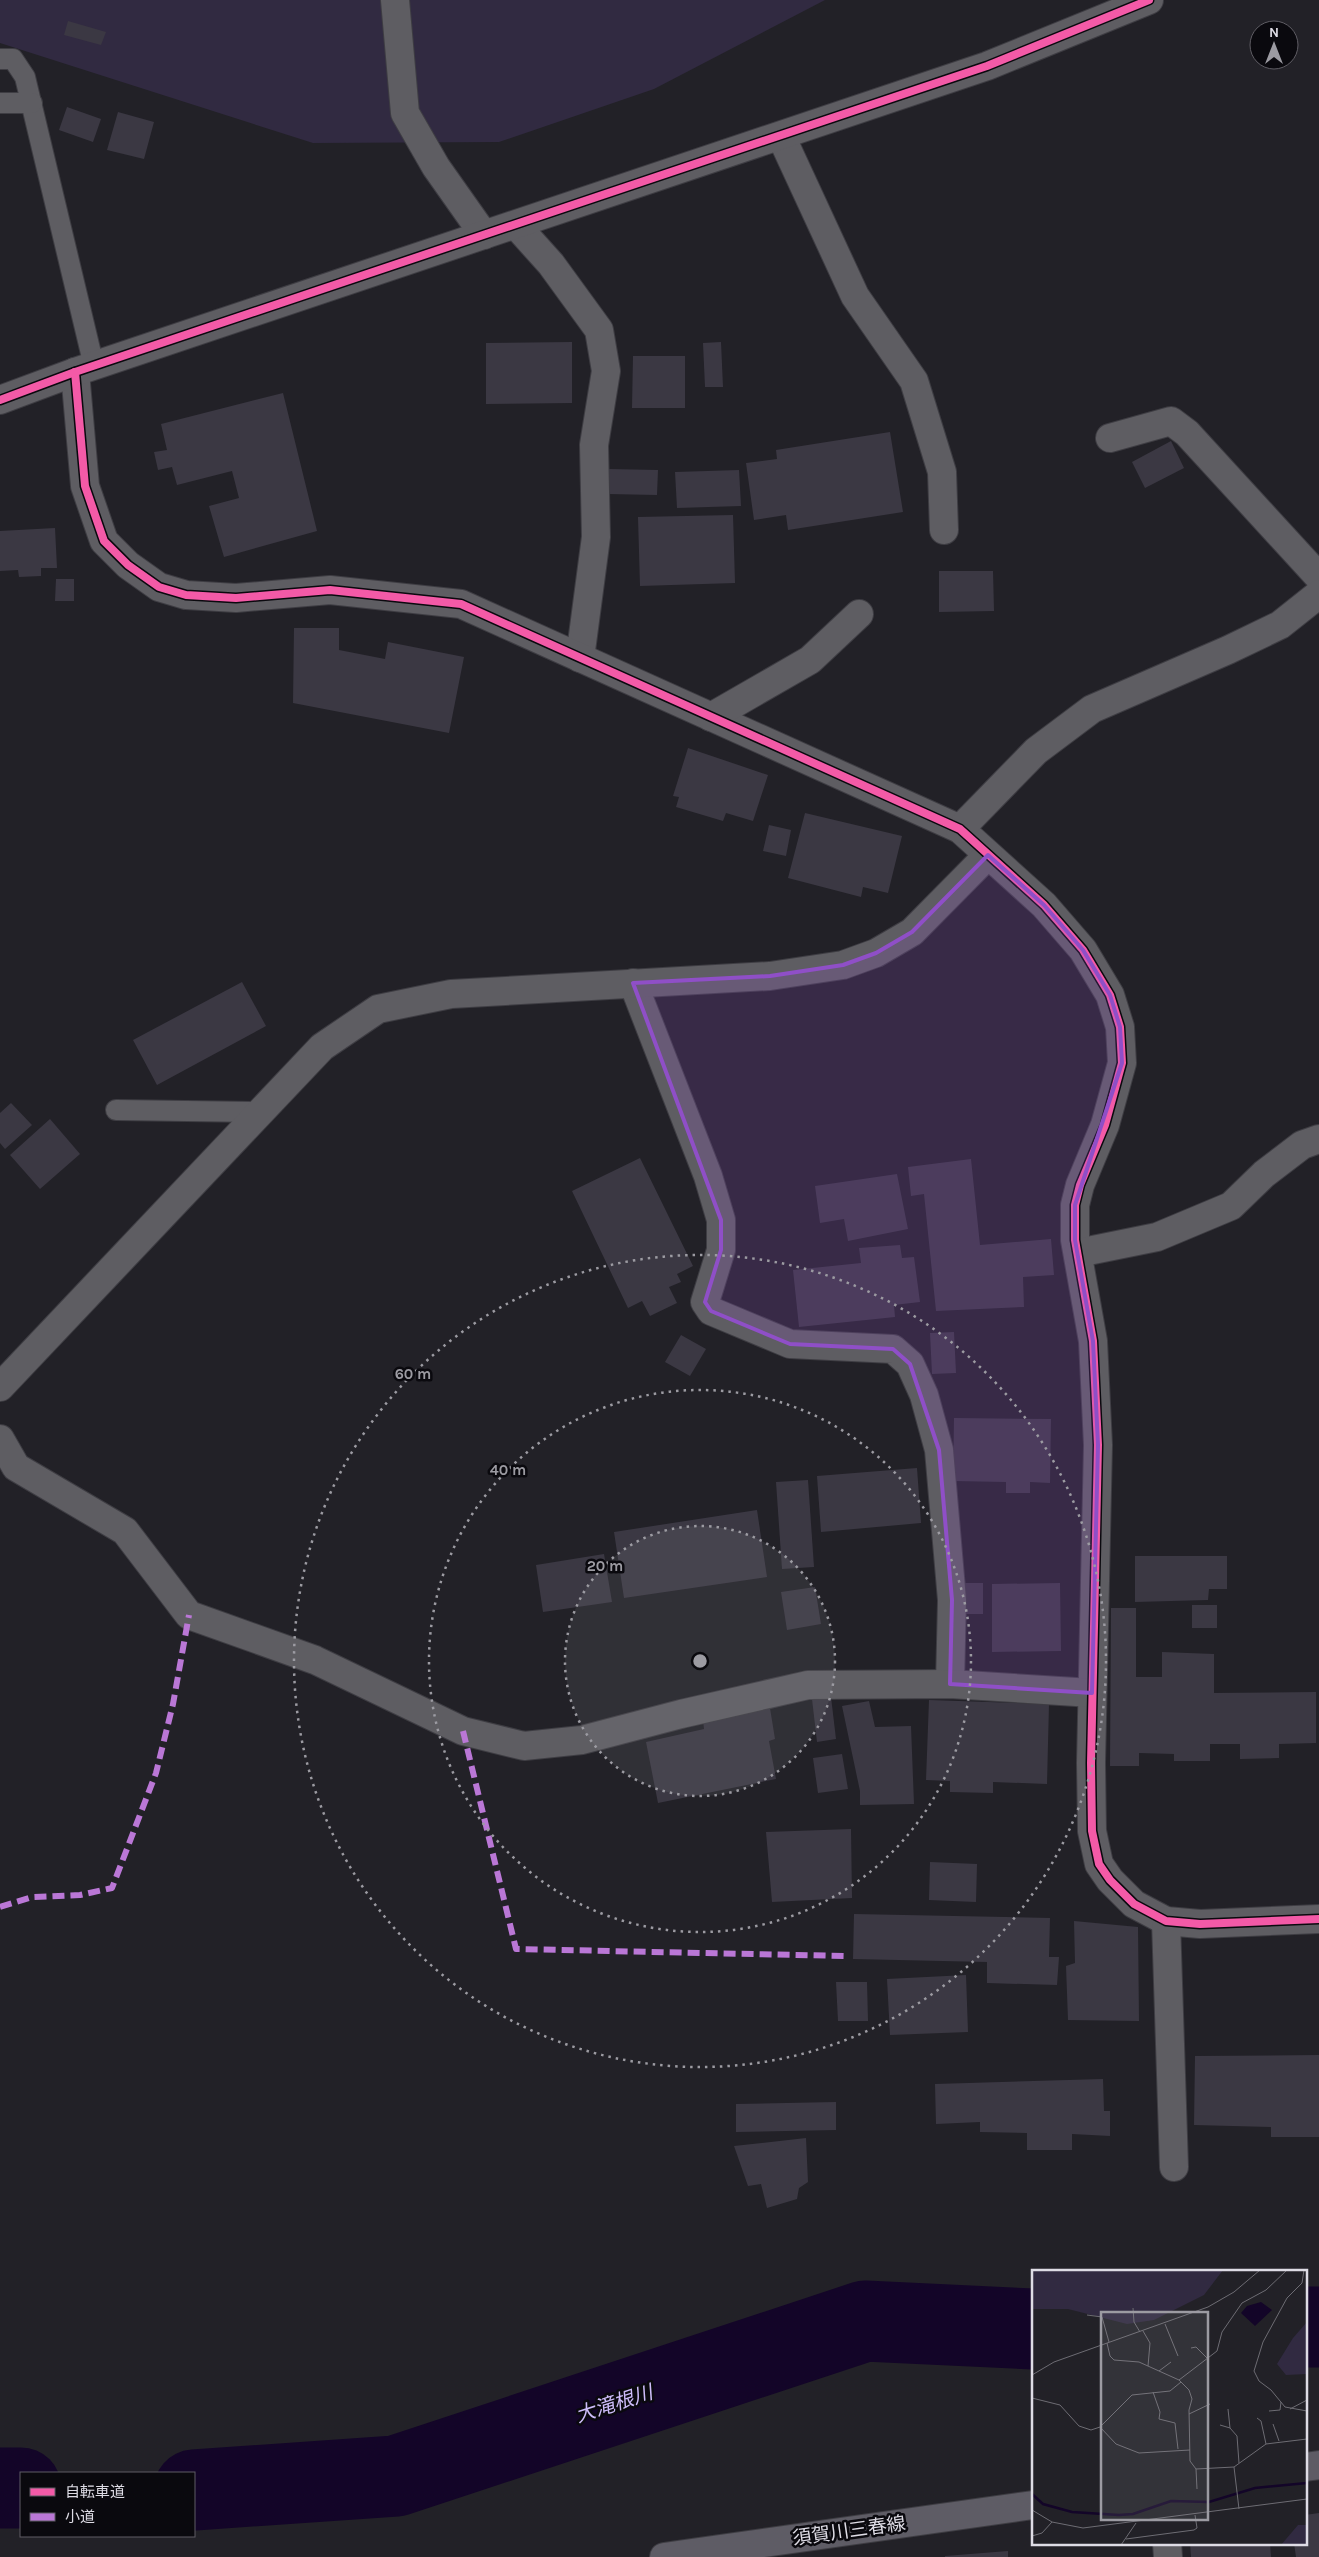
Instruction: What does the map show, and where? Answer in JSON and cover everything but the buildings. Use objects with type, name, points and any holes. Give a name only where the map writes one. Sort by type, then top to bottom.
[{"type":"main road","points":[[1306,2467],[1319,2465]]},
{"type":"main road","name":"須賀川三春線","points":[[664,2557],[1032,2505]]},
{"type":"street","points":[[395,0],[405,114],[436,167],[484,235]]},
{"type":"street","points":[[0,400],[85,369],[987,66],[1149,0]]},
{"type":"street","points":[[781,136],[855,296],[914,381],[942,472],[944,530]]},
{"type":"street","points":[[516,225],[551,264],[598,330],[606,371],[594,445],[596,537],[580,658]]},
{"type":"street","points":[[85,369],[85,486],[104,540],[128,565],[159,587],[186,595],[236,598],[330,590],[461,604],[960,829],[1044,905],[1083,950],[1110,995],[1120,1027],[1122,1063],[1105,1124],[1080,1185],[1075,1205],[1078,1253],[1093,1342],[1098,1445],[1092,1694],[1092,1831],[1099,1864],[1110,1880],[1134,1904],[1166,1921],[1200,1924],[1319,1919]]},
{"type":"street","points":[[1110,438],[1171,421],[1187,433],[1232,480],[1319,577]]},
{"type":"street","points":[[960,829],[1036,752],[1092,709],[1228,650],[1280,625],[1319,594]]},
{"type":"street","points":[[711,717],[810,660],[858,614]]},
{"type":"street","points":[[0,1387],[258,1112],[322,1047],[378,1009],[451,994],[770,976],[843,965],[876,953],[912,932],[988,855]]},
{"type":"street","points":[[633,983],[708,1176],[721,1220],[721,1250],[705,1302],[711,1311],[790,1344],[893,1349],[910,1364],[924,1396],[939,1450],[952,1600],[950,1684]]},
{"type":"street","points":[[1078,1253],[1158,1237],[1230,1206],[1264,1174],[1302,1145],[1319,1139]]},
{"type":"street","points":[[0,1440],[16,1467],[125,1531],[189,1615],[315,1660],[463,1731],[524,1746],[582,1740],[681,1714],[808,1685],[950,1684],[1092,1694]]},
{"type":"street","points":[[1166,1921],[1174,2167]]},
{"type":"street","points":[[1167,2544],[1168,2557]]},
{"type":"lane","points":[[0,59],[13,59],[25,77],[32,103],[85,369]]},
{"type":"lane","points":[[0,103],[32,103]]},
{"type":"lane","points":[[116,1110],[258,1112]]},
{"type":"highlighted area","points":[[988,855],[1044,905],[1083,950],[1110,995],[1120,1027],[1122,1063],[1075,1205],[1075,1240],[1093,1341],[1098,1445],[1092,1693],[950,1684],[952,1600],[939,1450],[910,1364],[893,1349],[790,1344],[727,1319],[711,1311],[705,1302],[721,1250],[721,1220],[633,983],[770,976],[843,965],[876,953],[912,932]]},
{"type":"shaded area","points":[[0,0],[825,0],[654,89],[499,142],[313,143],[0,43]]},
{"type":"waterway","name":"大滝根川","points":[[195,2490],[396,2476],[865,2321],[1032,2329]]},
{"type":"waterway","name":"大滝根川","points":[[1306,2327],[1319,2327]]},
{"type":"waterway","name":"大滝根川","points":[[0,2488],[20,2488]]},
{"type":"marked path","points":[[0,1907],[32,1897],[80,1895],[112,1888],[156,1773],[173,1704],[189,1615]]},
{"type":"marked path","points":[[463,1731],[516,1949],[844,1956]]},
{"type":"cycle path","points":[[0,400],[75,372],[987,66],[1149,0]]},
{"type":"cycle path","points":[[75,372],[85,486],[104,541],[128,565],[159,587],[186,595],[236,598],[330,590],[461,604],[960,829],[1044,905],[1083,950],[1110,995],[1120,1027],[1122,1063],[1105,1125],[1080,1185],[1075,1205],[1075,1240],[1093,1341],[1098,1445],[1091,1763],[1092,1831],[1099,1864],[1110,1880],[1134,1904],[1166,1921],[1200,1924],[1319,1919]]}]
